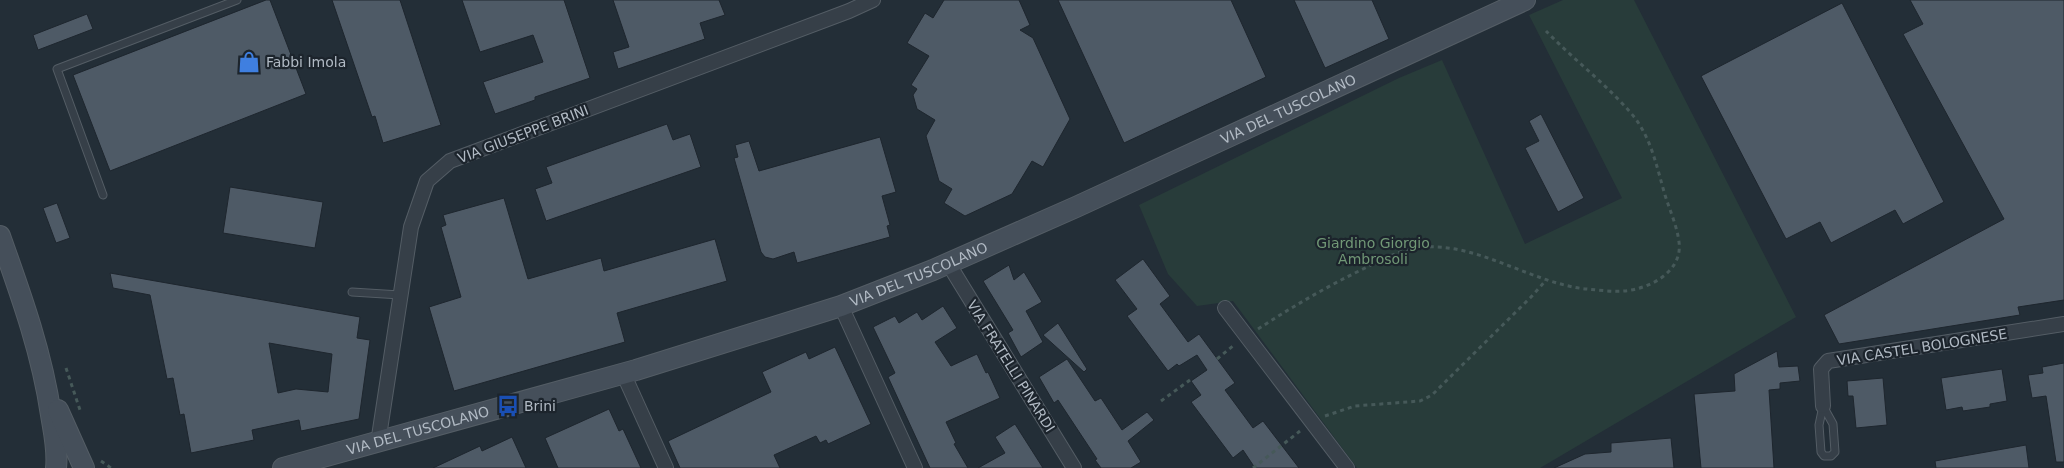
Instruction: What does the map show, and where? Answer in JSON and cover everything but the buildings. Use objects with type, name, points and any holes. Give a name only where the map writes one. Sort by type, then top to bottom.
[{"type":"street","name":"VIA GIUSEPPE BRINI","points":[[378,443],[411,226],[427,181],[450,161],[849,11],[873,0]]},
{"type":"street","name":"VIA DEL TUSCOLANO","points":[[283,468],[623,373],[841,306],[948,263],[1076,207],[1525,0]]},
{"type":"street","points":[[0,236],[35,336],[47,388],[57,450],[56,468]]},
{"type":"street","name":"VIA FRATELLI PINARDI","points":[[948,263],[1074,468]]},
{"type":"street","points":[[841,306],[915,468]]},
{"type":"street","points":[[1225,308],[1347,468]]},
{"type":"street","name":"VIA CASTEL BOLOGNESE","points":[[1824,406],[1821,369],[1828,362],[2064,324]]},
{"type":"street","points":[[623,373],[666,468]]},
{"type":"street","points":[[47,388],[84,468]]},
{"type":"lane","points":[[102,195],[57,69],[237,0]]},
{"type":"lane","points":[[352,292],[400,296]]},
{"type":"lane","points":[[1824,406],[1833,424],[1835,452],[1831,456],[1824,456],[1821,452],[1819,425],[1824,406]]},
{"type":"path","points":[[1217,359],[1247,336],[1320,290],[1401,251],[1426,247],[1453,248],[1547,279],[1584,288],[1624,291],[1643,287],[1666,276],[1677,261],[1680,244],[1674,219],[1647,137],[1635,118],[1601,81],[1546,31]]},
{"type":"path","points":[[1253,468],[1313,423],[1327,415],[1355,406],[1420,401],[1432,395],[1547,279]]},
{"type":"path","points":[[1161,400],[1190,380]]},
{"type":"green space","name":"Giardino Giorgio Ambrosoli","points":[[1563,0],[1634,0],[1796,317],[1540,468],[1357,468],[1233,301],[1197,306],[1168,274],[1139,205],[1399,78],[1442,60],[1525,244],[1622,198],[1529,15]]},
{"type":"place","name":"Fabbi Imola","points":[[249,62]]},
{"type":"place","name":"Brini","points":[[508,406]]}]
